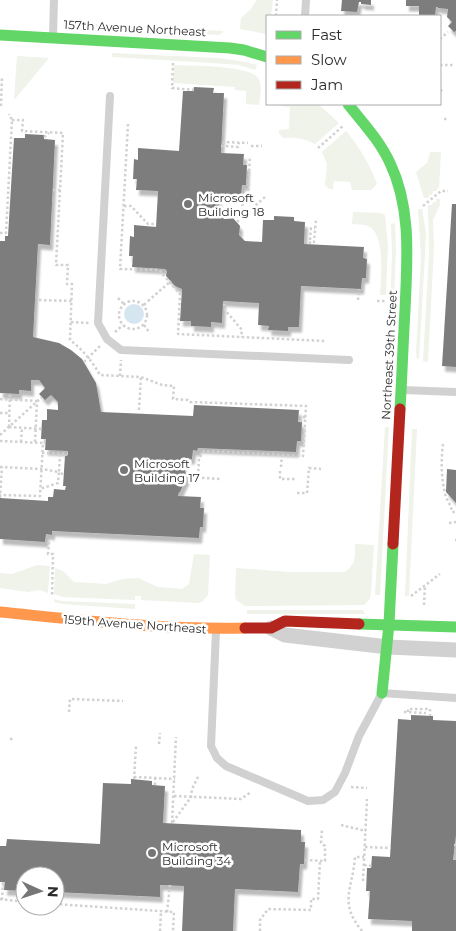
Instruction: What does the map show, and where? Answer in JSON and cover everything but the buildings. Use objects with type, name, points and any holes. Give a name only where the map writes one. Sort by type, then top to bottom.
[{"type":"street","name":"157th Avenue Northeast","points":[[0,34],[230,48],[266,57]]},
{"type":"street","name":"Northeast 39th Street","points":[[349,105],[373,134],[386,154],[405,213],[408,249],[388,647],[382,693]]},
{"type":"street","name":"159th Avenue Northeast","points":[[0,612],[136,625],[216,629],[270,628],[285,621],[456,627]]},
{"type":"street","name":"159th Avenue Northeast","points":[[270,628],[285,635],[388,647],[456,650]]},
{"type":"lane","points":[[53,38],[54,0]]},
{"type":"lane","points":[[305,15],[306,0]]},
{"type":"lane","points":[[110,96],[98,323],[107,339],[121,350],[349,360]]},
{"type":"lane","points":[[402,390],[456,392]]},
{"type":"lane","points":[[216,629],[211,746],[217,758],[226,766],[308,801],[323,800],[335,792],[345,773],[359,736],[382,693],[456,698]]},
{"type":"path","points":[[276,15],[277,0]]},
{"type":"path","points":[[441,39],[448,32]]},
{"type":"path","points":[[173,63],[172,88],[194,90]]},
{"type":"path","points":[[441,65],[454,65]]},
{"type":"path","points":[[0,106],[3,94],[2,76]]},
{"type":"path","points":[[0,233],[6,233],[12,120],[9,114]]},
{"type":"path","points":[[12,120],[23,120],[22,131],[62,133],[56,265],[68,265],[66,284],[72,284],[70,340],[89,357],[100,375],[141,377],[162,385],[174,386],[173,399],[188,400],[190,402],[306,406],[303,456],[204,451],[199,458],[198,478]]},
{"type":"path","points":[[128,124],[120,269],[159,270],[180,294],[178,334],[325,341]]},
{"type":"path","points":[[318,148],[344,125]]},
{"type":"path","points":[[44,137],[50,132]]},
{"type":"path","points":[[222,146],[224,146],[224,142],[262,146]]},
{"type":"path","points":[[226,146],[238,147],[239,143]]},
{"type":"path","points":[[245,215],[242,211],[243,193],[248,193],[250,156]]},
{"type":"path","points":[[53,190],[60,190]]},
{"type":"path","points":[[423,206],[441,191],[448,191]]},
{"type":"path","points":[[237,222],[265,197]]},
{"type":"path","points":[[124,206],[131,206],[148,224],[154,224],[154,227]]},
{"type":"path","points":[[310,244],[310,242],[314,242],[316,219]]},
{"type":"path","points":[[310,240],[311,228],[315,228]]},
{"type":"path","points":[[144,305],[171,281]]},
{"type":"path","points":[[358,300],[359,289]]},
{"type":"path","points":[[118,298],[124,304]]},
{"type":"path","points":[[39,300],[72,301]]},
{"type":"path","points":[[137,300],[144,305],[148,317],[144,325],[133,329],[123,324],[119,314],[124,304],[137,300]]},
{"type":"path","points":[[377,301],[385,301]]},
{"type":"path","points":[[223,305],[225,305],[225,310],[242,330],[241,337]]},
{"type":"path","points":[[71,322],[90,323]]},
{"type":"path","points":[[114,332],[123,324]]},
{"type":"path","points":[[144,325],[149,332]]},
{"type":"path","points":[[84,362],[100,345]]},
{"type":"path","points":[[120,376],[121,357]]},
{"type":"path","points":[[139,410],[141,377]]},
{"type":"path","points":[[9,427],[10,394]]},
{"type":"path","points":[[0,435],[42,397]]},
{"type":"path","points":[[0,399],[37,402]]},
{"type":"path","points":[[35,443],[37,402]]},
{"type":"path","points":[[0,413],[10,413]]},
{"type":"path","points":[[300,422],[306,415]]},
{"type":"path","points":[[9,427],[42,429]]},
{"type":"path","points":[[21,442],[22,428]]},
{"type":"path","points":[[0,441],[43,444],[42,453],[42,469],[40,496],[0,496],[1,467],[42,469],[59,472],[64,475]]},
{"type":"path","points":[[443,444],[442,471],[444,492],[452,512],[456,512]]},
{"type":"path","points":[[42,453],[68,454]]},
{"type":"path","points":[[40,490],[58,483],[60,454]]},
{"type":"path","points":[[281,467],[282,455]]},
{"type":"path","points":[[59,466],[64,466]]},
{"type":"path","points":[[297,493],[307,494],[308,468],[321,469]]},
{"type":"path","points":[[280,471],[280,479],[295,479]]},
{"type":"path","points":[[187,477],[220,479]]},
{"type":"path","points":[[449,523],[456,522]]},
{"type":"path","points":[[49,542],[48,554],[53,554],[52,596]]},
{"type":"path","points":[[411,596],[440,574]]},
{"type":"path","points":[[424,605],[425,585]]},
{"type":"path","points":[[69,712],[70,698],[123,701]]},
{"type":"path","points":[[408,712],[408,708],[430,709],[430,716]]},
{"type":"path","points":[[404,712],[426,713]]},
{"type":"path","points":[[159,744],[160,733]]},
{"type":"path","points":[[176,737],[172,823],[191,797],[192,789],[199,775]]},
{"type":"path","points":[[10,739],[16,739]]},
{"type":"path","points":[[136,746],[134,778],[175,779]]},
{"type":"path","points":[[155,778],[155,785]]},
{"type":"path","points":[[351,787],[367,788]]},
{"type":"path","points":[[174,796],[241,799],[252,792]]},
{"type":"path","points":[[363,881],[367,800]]},
{"type":"path","points":[[341,825],[366,831]]},
{"type":"path","points":[[304,860],[325,862],[326,846],[322,843],[322,829]]},
{"type":"path","points":[[365,847],[391,848]]},
{"type":"path","points":[[362,931],[353,919],[348,899],[355,857],[364,857]]},
{"type":"path","points":[[260,931],[260,920],[268,909],[311,910],[312,899],[318,899],[320,861]]},
{"type":"path","points":[[364,866],[372,866]]},
{"type":"path","points":[[3,882],[1,900],[15,901]]},
{"type":"path","points":[[168,912],[170,885]]},
{"type":"path","points":[[65,905],[174,912],[174,931]]},
{"type":"path","points":[[160,931],[161,911]]},
{"type":"shaded area","points":[[257,0],[273,0],[271,15],[266,15],[266,34],[240,29],[241,18]]},
{"type":"shaded area","points":[[63,22],[223,32],[219,35],[63,26]]},
{"type":"shaded area","points":[[112,53],[218,58],[257,65],[255,70],[239,65],[112,57]]},
{"type":"shaded area","points":[[17,56],[49,58],[14,100]]},
{"type":"shaded area","points":[[174,65],[232,68],[253,74],[258,78],[260,84],[259,105],[246,104],[246,91],[235,90],[235,87],[173,83]]},
{"type":"shaded area","points":[[319,105],[339,123],[315,144],[299,138],[283,138],[279,130],[289,129],[290,107],[280,106]]},
{"type":"shaded area","points":[[346,131],[364,156],[377,184],[371,190],[352,190],[350,182],[334,181],[333,189],[329,189],[325,185],[327,164],[322,152]]},
{"type":"shaded area","points":[[431,152],[441,152],[439,188],[437,188],[437,191],[433,191],[432,195],[429,195],[429,198],[424,198],[416,172],[427,163]]},
{"type":"shaded area","points":[[436,198],[440,199],[440,205],[433,220],[434,247],[428,362],[423,361],[429,254],[428,205],[436,202]]},
{"type":"shaded area","points":[[418,209],[422,209],[426,233],[419,359],[417,359],[421,257]]},
{"type":"shaded area","points":[[353,212],[381,213],[385,215],[388,245],[386,295],[380,295],[381,257],[378,237],[374,230],[368,226],[352,224]]},
{"type":"shaded area","points":[[395,223],[396,251],[391,362],[388,362],[392,255],[391,224]]},
{"type":"shaded area","points":[[130,304],[138,304],[144,310],[144,318],[138,324],[130,324],[124,318],[124,310]]},
{"type":"shaded area","points":[[385,427],[389,427],[380,595],[375,595]]},
{"type":"shaded area","points":[[412,429],[417,429],[409,595],[405,597]]},
{"type":"shaded area","points":[[355,544],[374,545],[370,599],[364,605],[245,606],[236,600],[236,568],[289,572],[344,572],[353,564]]},
{"type":"shaded area","points":[[194,554],[210,555],[208,595],[202,602],[141,600],[141,596],[135,596],[135,600],[62,597],[54,594],[55,568],[63,571],[74,582],[106,584],[122,579],[138,578],[158,587],[182,589],[189,584]]},
{"type":"shaded area","points":[[37,565],[50,566],[48,593],[40,590],[28,592],[0,588],[0,573],[12,574]]},
{"type":"shaded area","points":[[54,599],[61,601],[135,604],[135,609],[62,604],[54,602]]},
{"type":"shaded area","points":[[247,610],[363,610],[365,614],[247,614]]},
{"type":"traffic: fast","points":[[0,35],[230,48],[266,57]]},
{"type":"traffic: fast","points":[[349,105],[371,132],[386,155],[402,198],[407,235],[407,254],[400,409]]},
{"type":"traffic: fast","points":[[382,693],[389,624],[393,544]]},
{"type":"traffic: fast","points":[[359,624],[456,627]]},
{"type":"traffic: slow","points":[[0,612],[153,626],[245,628]]},
{"type":"traffic: jam","points":[[393,544],[400,409]]},
{"type":"traffic: jam","points":[[245,628],[271,628],[285,621],[359,624]]},
{"type":"place","name":"Microsoft Building 18","points":[[188,204]]},
{"type":"place","name":"Microsoft Building 17","points":[[124,470]]},
{"type":"place","name":"Microsoft Building 34","points":[[152,853]]}]
